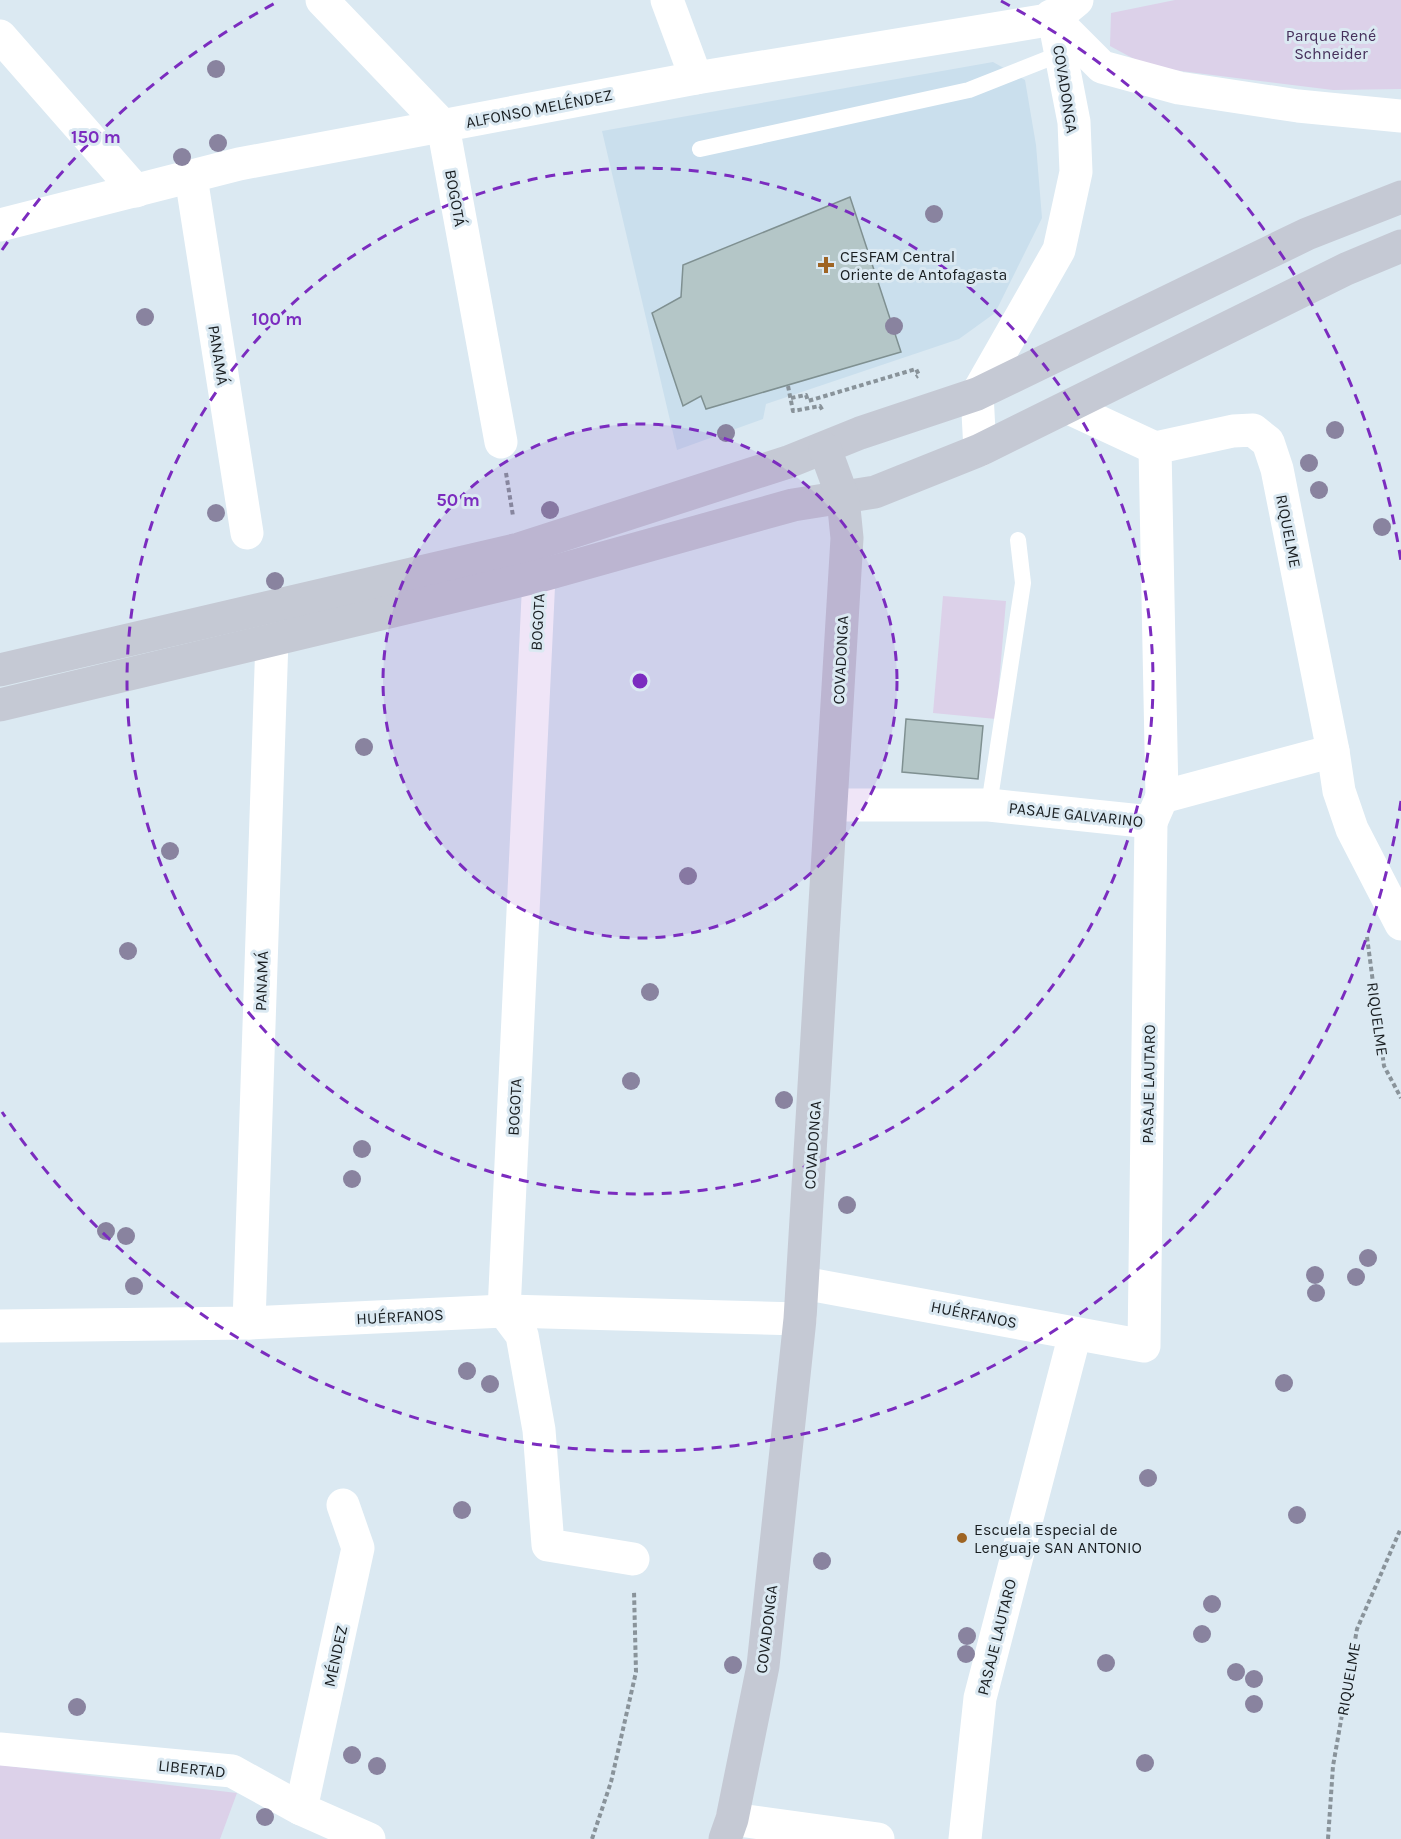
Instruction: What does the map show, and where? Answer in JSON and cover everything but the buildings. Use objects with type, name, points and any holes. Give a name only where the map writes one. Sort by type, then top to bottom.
[{"type":"main road","points":[[0,670],[519,549],[825,449],[861,433],[976,394],[1307,234],[1401,197]]},
{"type":"main road","points":[[0,705],[539,576],[793,505],[875,492],[980,450],[1069,408],[1346,269],[1401,246]]},
{"type":"main road","name":"COVADONGA","points":[[729,1829],[763,1666],[803,1282],[847,538],[843,498],[825,449]]},
{"type":"street","points":[[322,0],[443,126]]},
{"type":"street","points":[[667,0],[696,78]]},
{"type":"street","points":[[1055,6],[1102,67],[1179,88],[1298,106],[1401,116]]},
{"type":"street","name":"ALFONSO MELÉNDEZ","points":[[0,225],[239,164],[696,78],[1055,6]]},
{"type":"street","name":"COVADONGA","points":[[976,394],[1059,250],[1076,172],[1074,122],[1060,54],[1055,6]]},
{"type":"street","points":[[0,36],[136,191]]},
{"type":"street","name":"BOGOTÁ","points":[[443,126],[501,442]]},
{"type":"street","name":"PANAMÁ","points":[[191,177],[247,533]]},
{"type":"street","points":[[976,394],[980,450]]},
{"type":"street","points":[[1069,408],[1155,448]]},
{"type":"street","name":"RIQUELME","points":[[1155,448],[1233,431],[1253,430],[1268,441],[1277,470],[1339,791],[1352,829],[1401,924]]},
{"type":"street","name":"PASAJE LAUTARO","points":[[1144,1346],[1157,809],[1155,448]]},
{"type":"street","name":"BOGOTA","points":[[504,1311],[539,576]]},
{"type":"street","name":"PANAMÁ","points":[[249,1323],[272,639]]},
{"type":"street","name":"PASAJE GALVARINO","points":[[832,805],[989,805],[1157,809],[1333,751]]},
{"type":"street","name":"HUÉRFANOS","points":[[803,1282],[1144,1346]]},
{"type":"street","points":[[504,1311],[522,1335],[524,1345],[539,1430],[548,1545],[633,1559]]},
{"type":"street","name":"HUÉRFANOS","points":[[0,1326],[249,1323],[504,1311],[800,1319]]},
{"type":"street","name":"PASAJE LAUTARO","points":[[965,1839],[980,1698],[1075,1334]]},
{"type":"street","name":"MÉNDEZ","points":[[301,1809],[358,1548],[343,1505]]},
{"type":"street","name":"LIBERTAD","points":[[0,1749],[232,1771],[301,1809],[369,1839]]},
{"type":"street","points":[[729,1829],[878,1839]]},
{"type":"lane","points":[[700,149],[969,90],[1060,54]]},
{"type":"lane","points":[[989,805],[1023,583],[1018,540]]},
{"type":"path","points":[[788,386],[791,398]]},
{"type":"path","points":[[501,442],[519,549]]},
{"type":"path","name":"RIQUELME","points":[[1367,936],[1384,1066],[1401,1098]]},
{"type":"path","name":"RIQUELME","points":[[1328,1839],[1333,1766],[1357,1629],[1401,1528]]},
{"type":"path","points":[[592,1839],[611,1782],[636,1672],[633,1559]]},
{"type":"shaded area","name":"CESFAM Central Oriente de Antofagasta","points":[[993,62],[1025,80],[1036,145],[1042,218],[995,313],[959,339],[766,404],[763,419],[677,450],[602,131]]},
{"type":"green space","name":"Parque René Schneider","points":[[1175,0],[1401,0],[1401,89],[1333,90],[1149,67],[1110,46],[1111,13]]},
{"type":"green space","points":[[943,596],[1006,601],[996,719],[933,713]]},
{"type":"green space","points":[[0,1765],[237,1793],[220,1839],[0,1839]]},
{"type":"place","name":"CESFAM Central Oriente de Antofagasta","points":[[826,265]]},
{"type":"place","name":"Escuela Especial de Lenguaje SAN ANTONIO","points":[[962,1538]]}]
